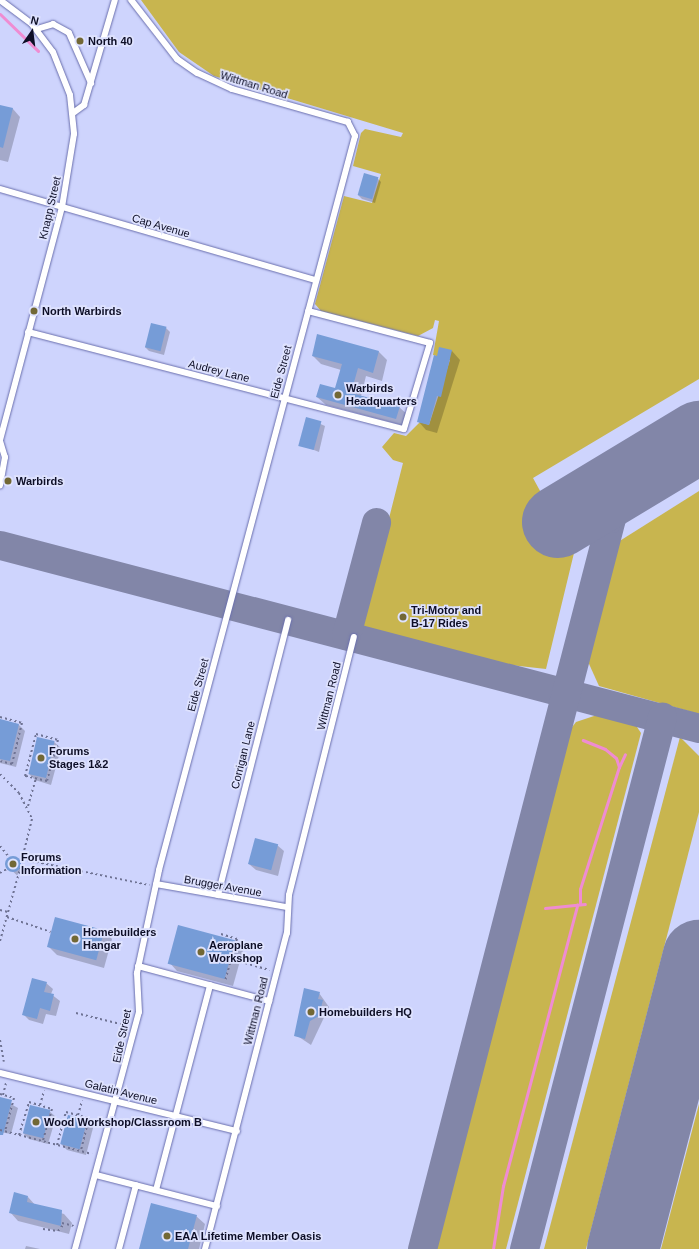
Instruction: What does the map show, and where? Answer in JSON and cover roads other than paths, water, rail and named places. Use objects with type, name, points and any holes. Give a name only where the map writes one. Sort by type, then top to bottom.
[{"type":"lane","name":"Knapp Street","points":[[0,0],[37,29],[61,69],[73,113],[73,150],[62,208],[0,441]]},
{"type":"lane","points":[[73,113],[84,105],[115,0]]},
{"type":"lane","name":"Wittman Road","points":[[131,0],[177,59],[197,73],[232,89],[348,122],[354,129]]},
{"type":"lane","points":[[37,29],[53,24],[69,34],[91,83]]},
{"type":"lane","name":"Eide Street","points":[[75,1249],[117,1102],[139,1012],[138,966],[156,884],[284,398],[354,144],[354,129]]},
{"type":"lane","name":"Cap Avenue","points":[[0,188],[62,208],[316,280]]},
{"type":"lane","name":"Audrey Lane","points":[[28,332],[406,428],[430,343],[308,311]]},
{"type":"lane","points":[[0,441],[5,457],[0,486]]},
{"type":"lane","name":"Corrigan Lane","points":[[218,895],[288,620]]},
{"type":"lane","name":"Wittman Road","points":[[205,1249],[287,933],[287,907],[354,637]]},
{"type":"lane","name":"Brugger Avenue","points":[[156,884],[287,907]]},
{"type":"lane","points":[[138,966],[269,1001]]},
{"type":"lane","points":[[156,1190],[210,985]]},
{"type":"lane","name":"Galatin Avenue","points":[[0,1073],[236,1131]]},
{"type":"lane","points":[[96,1175],[216,1206]]},
{"type":"lane","points":[[120,1249],[136,1185]]},
{"type":"waterway","points":[[0,14],[38,51]]},
{"type":"waterway","points":[[580,904],[580,889],[619,767],[616,758],[605,749],[583,740]]},
{"type":"waterway","points":[[619,767],[625,754]]},
{"type":"waterway","points":[[545,908],[585,904]]},
{"type":"waterway","points":[[493,1249],[503,1186],[577,905]]},
{"type":"place","name":"North 40","points":[[80,41]]},
{"type":"place","name":"North Warbirds","points":[[34,311]]},
{"type":"place","name":"Warbirds Headquarters","points":[[338,395]]},
{"type":"place","name":"Warbirds","points":[[8,481]]},
{"type":"place","name":"Tri-Motor and B-17 Rides","points":[[403,617]]},
{"type":"place","name":"Forums Stages 1&2","points":[[41,758]]},
{"type":"place","name":"Forums Information","points":[[13,864]]},
{"type":"place","name":"Homebuilders Hangar","points":[[75,939]]},
{"type":"place","name":"Aeroplane Workshop","points":[[201,952]]},
{"type":"place","name":"Homebuilders HQ","points":[[311,1012]]},
{"type":"place","name":"Wood Workshop/Classroom B","points":[[36,1122]]},
{"type":"place","name":"EAA Lifetime Member Oasis","points":[[167,1236]]}]
